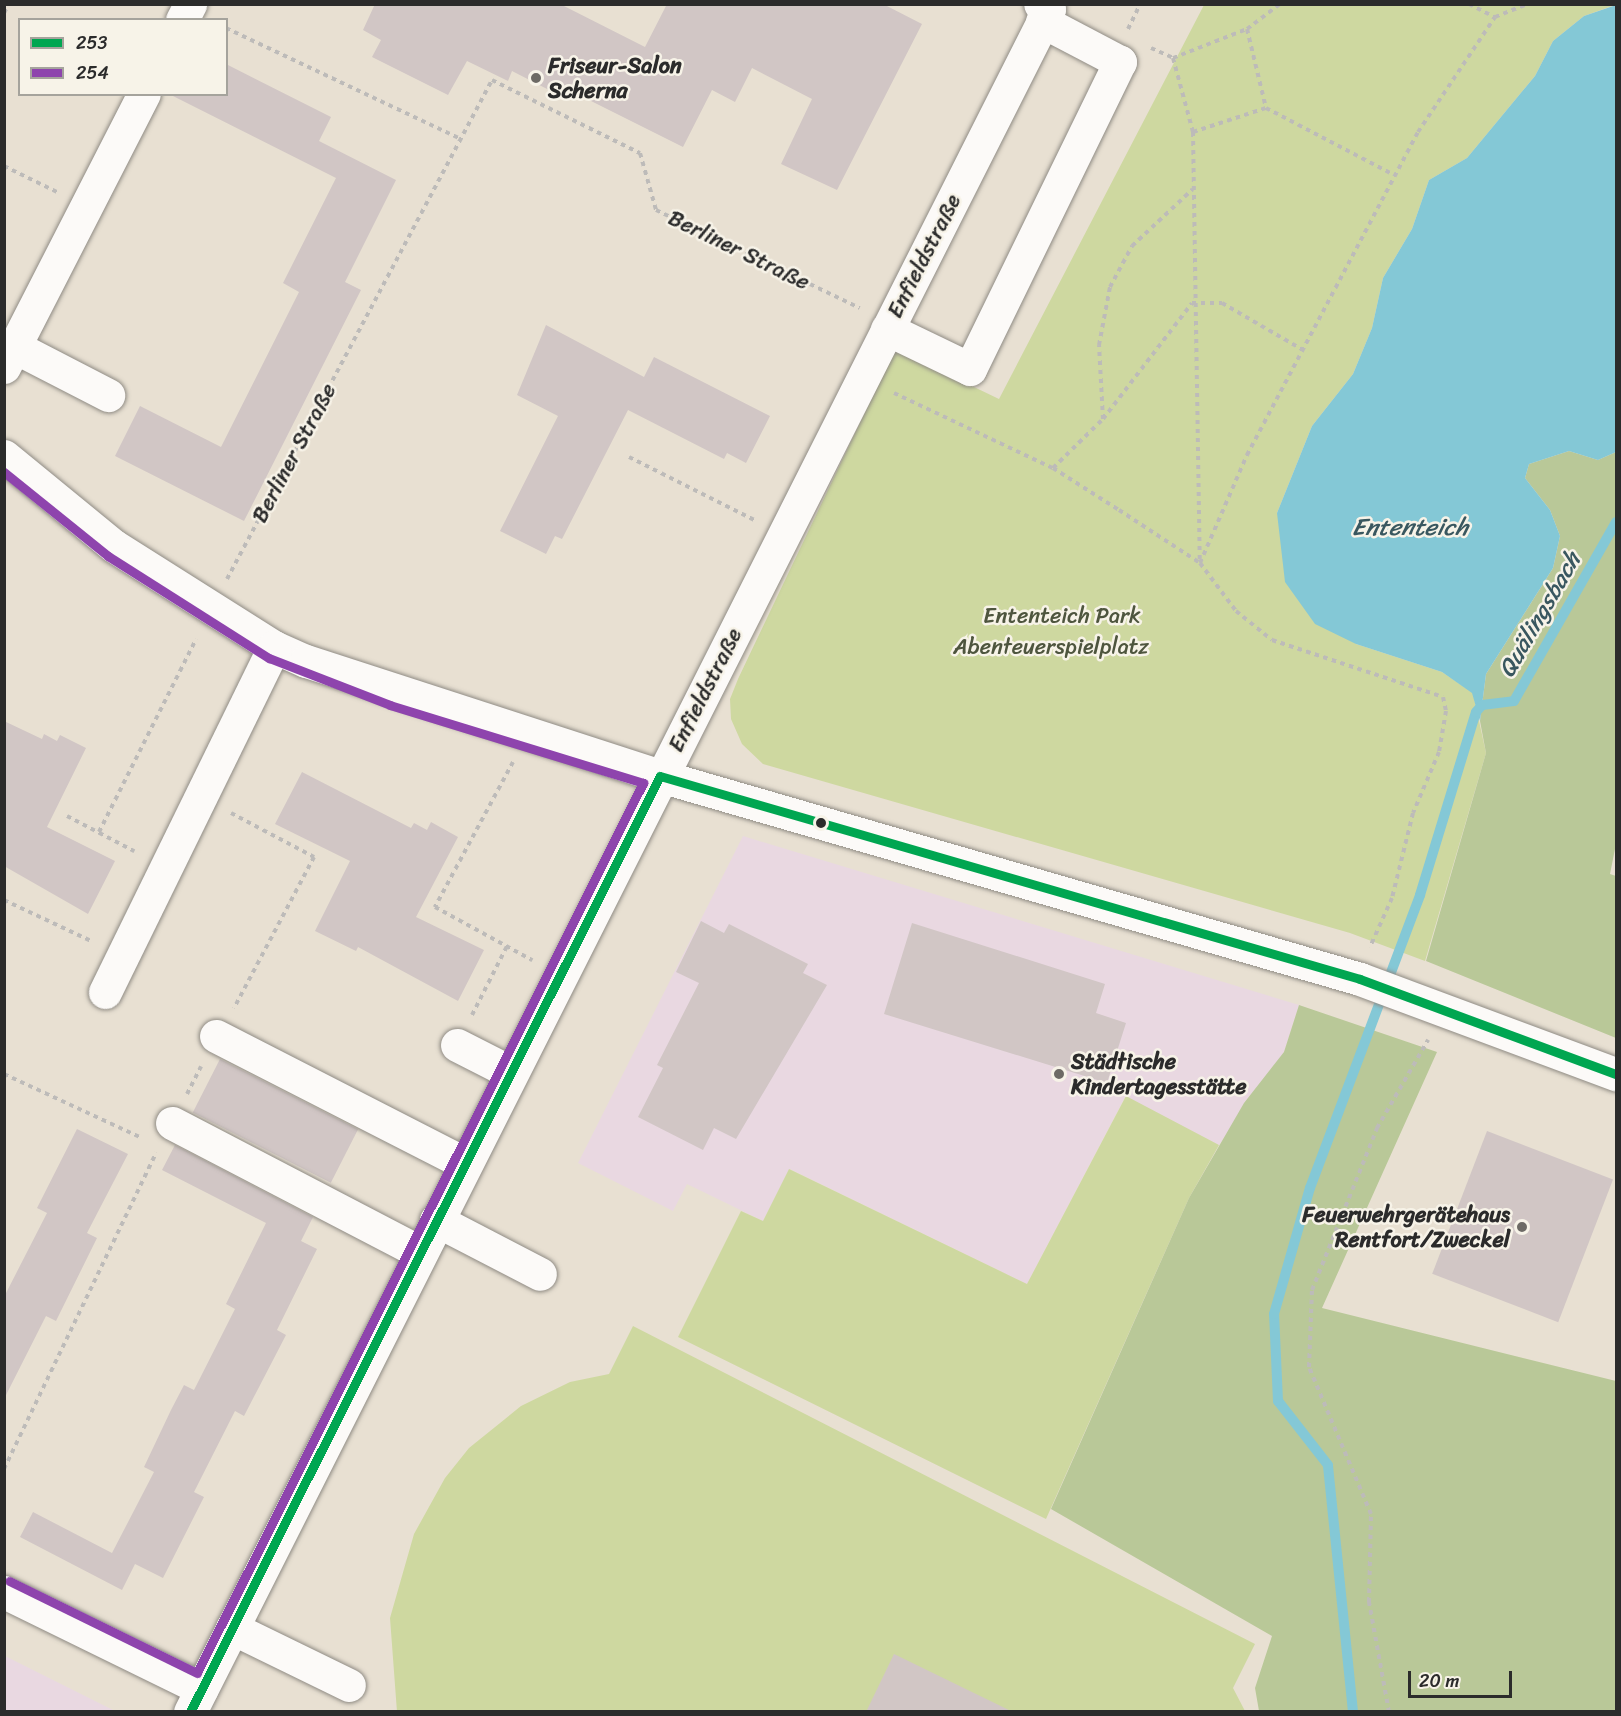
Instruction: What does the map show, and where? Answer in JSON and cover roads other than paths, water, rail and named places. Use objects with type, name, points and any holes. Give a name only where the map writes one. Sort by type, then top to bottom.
[{"type":"street","points":[[183,18],[190,4]]},
{"type":"street","points":[[889,326],[970,369],[1120,62],[1119,47],[1041,13]]},
{"type":"street","name":"Enfieldstraße","points":[[196,1700],[464,1163],[864,378],[1041,13]]},
{"type":"street","points":[[108,394],[10,357],[143,96]]},
{"type":"street","points":[[4,456],[114,546],[274,647],[394,694],[660,776],[1360,979],[1617,1074]]},
{"type":"street","points":[[105,992],[204,798],[274,647]]},
{"type":"street","points":[[216,1036],[464,1163]]},
{"type":"street","points":[[457,1045],[510,1072]]},
{"type":"street","points":[[166,1135],[420,1252]]},
{"type":"street","points":[[436,1220],[540,1274]]},
{"type":"street","points":[[4,1592],[196,1700]]},
{"type":"street","points":[[232,1628],[349,1685]]},
{"type":"water","name":"Ententeich","points":[[1616,5],[1616,452],[1598,460],[1569,451],[1529,464],[1525,478],[1550,510],[1560,536],[1553,568],[1486,674],[1480,721],[1472,693],[1442,672],[1356,644],[1315,624],[1285,582],[1277,513],[1312,426],[1353,374],[1372,328],[1383,278],[1412,229],[1429,180],[1467,158],[1535,76],[1553,41],[1584,16]]},
{"type":"waterway","name":"Quälingsbach","points":[[1353,1712],[1328,1465],[1278,1401],[1274,1314],[1310,1188],[1420,895],[1476,712],[1482,705],[1514,701],[1616,522]]},
{"type":"place","name":"Friseur-Salon Scherna","points":[[536,78]]},
{"type":"place","name":"Städtische Kindertagesstätte","points":[[1059,1074]]},
{"type":"place","name":"Feuerwehrgerätehaus Rentfort/Zweckel","points":[[1522,1227]]},
{"type":"park label","name":"Ententeich Park","points":[[1062,616]]},
{"type":"park label","name":"Abenteuerspielplatz","points":[[1051,647]]}]
